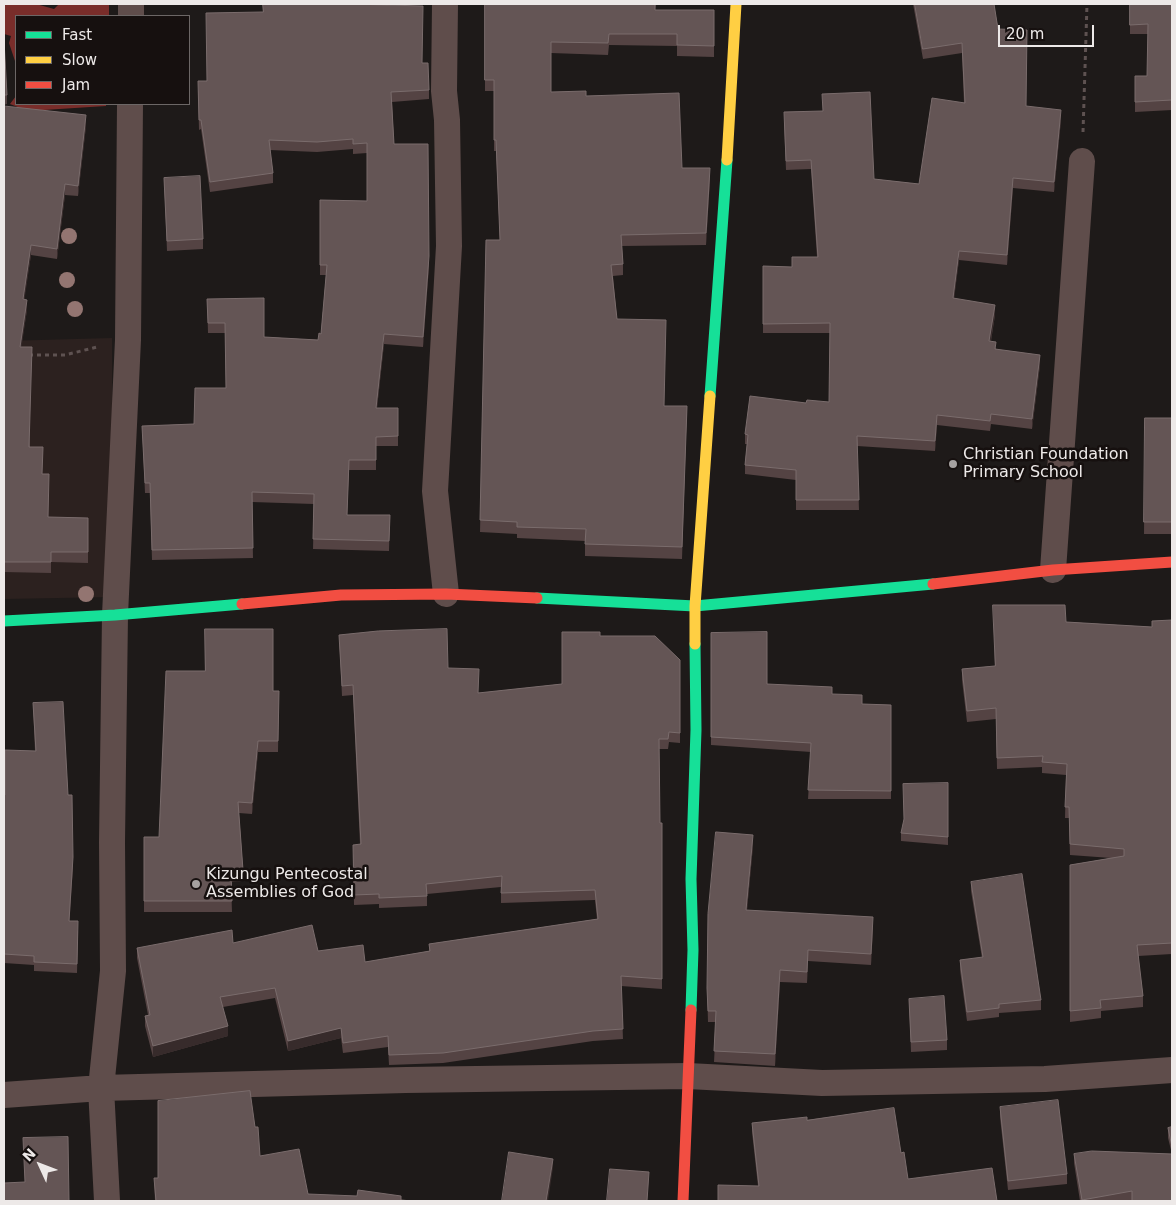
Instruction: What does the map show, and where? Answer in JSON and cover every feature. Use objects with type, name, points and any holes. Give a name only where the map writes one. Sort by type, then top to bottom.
[{"type":"street","points":[[445,4],[444,91],[447,120],[449,246],[435,491],[446,594]]},
{"type":"street","points":[[683,1201],[693,950],[691,879],[696,730],[694,606],[730,138],[736,4]]},
{"type":"street","points":[[107,1201],[101,1088],[113,971],[112,842],[115,614],[128,340],[130,105]]},
{"type":"street","points":[[1053,570],[1082,160]]},
{"type":"street","points":[[4,621],[115,614],[341,595],[446,594],[694,606],[934,584],[1053,570],[1172,562]]},
{"type":"street","points":[[4,1096],[101,1088],[406,1080],[688,1076],[822,1083],[1045,1079],[1172,1070]]},
{"type":"path","points":[[1082,160],[1087,4]]},
{"type":"path","points":[[21,355],[65,354],[128,340]]},
{"type":"shaded area","points":[[4,4],[36,4],[54,9],[59,4],[109,4],[109,15],[15,15],[15,61],[9,43],[11,36],[4,34]]},
{"type":"shaded area","points":[[15,97],[15,105],[106,106],[28,111],[10,104]]},
{"type":"shaded area","points":[[112,338],[113,597],[4,599],[4,341]]},
{"type":"building","points":[[263,4],[423,6],[422,63],[428,63],[429,90],[391,92],[394,144],[428,144],[429,256],[423,337],[384,334],[376,408],[398,408],[398,436],[376,437],[376,460],[349,460],[347,515],[390,515],[389,541],[313,539],[314,494],[252,492],[253,548],[152,550],[150,483],[145,483],[142,426],[194,424],[195,388],[226,388],[225,323],[208,323],[207,299],[264,298],[264,337],[318,340],[319,333],[321,334],[327,265],[320,265],[320,200],[367,201],[367,143],[353,144],[353,139],[317,142],[269,140],[273,173],[210,182],[201,120],[199,120],[198,81],[207,81],[206,13],[263,12]]},
{"type":"building","points":[[485,4],[655,4],[655,10],[714,10],[714,46],[677,45],[677,34],[609,34],[608,43],[551,42],[551,92],[586,91],[586,96],[679,93],[682,168],[710,168],[706,233],[621,235],[623,264],[611,265],[617,319],[666,320],[664,406],[687,406],[682,547],[585,544],[586,529],[517,527],[517,522],[480,520],[486,240],[500,240],[496,140],[494,140],[494,80],[485,80]]},
{"type":"building","points":[[915,4],[994,4],[998,29],[1027,30],[1026,106],[1061,110],[1054,182],[1013,178],[1007,255],[959,251],[953,298],[995,305],[989,341],[996,342],[995,349],[1040,355],[1032,419],[991,414],[990,421],[937,415],[935,441],[857,436],[859,500],[796,500],[796,470],[745,465],[748,435],[745,434],[750,396],[806,403],[807,400],[829,402],[830,323],[763,324],[763,266],[792,267],[792,257],[818,257],[811,160],[786,161],[784,112],[823,111],[822,94],[870,92],[874,179],[919,184],[932,98],[965,103],[962,43],[923,49]]},
{"type":"building","points":[[1130,4],[1172,4],[1172,100],[1135,102],[1135,76],[1147,76],[1148,24],[1130,25]]},
{"type":"building","points":[[4,40],[7,95],[4,95]]},
{"type":"building","points":[[4,106],[86,115],[78,186],[65,184],[57,249],[31,245],[23,299],[27,300],[20,347],[32,347],[29,447],[43,447],[42,474],[49,474],[48,517],[88,518],[88,552],[51,552],[51,562],[4,562]]},
{"type":"building","points":[[200,176],[203,239],[167,241],[164,178]]},
{"type":"building","points":[[1145,418],[1172,418],[1172,522],[1144,522]]},
{"type":"building","points":[[993,605],[1065,605],[1066,622],[1152,627],[1152,621],[1172,620],[1172,943],[1137,945],[1143,996],[1100,1000],[1101,1008],[1070,1011],[1070,865],[1124,856],[1124,849],[1070,844],[1069,807],[1065,807],[1067,764],[1042,762],[1043,756],[997,758],[996,708],[967,711],[962,669],[995,666]]},
{"type":"building","points":[[205,629],[273,629],[273,691],[279,691],[278,741],[258,741],[252,803],[238,802],[243,870],[231,871],[232,901],[144,901],[144,837],[159,837],[166,671],[205,671]]},
{"type":"building","points":[[447,629],[448,668],[479,669],[478,693],[562,684],[562,632],[600,632],[600,636],[655,636],[680,660],[680,733],[669,732],[668,739],[659,739],[660,823],[662,823],[662,979],[621,976],[623,1029],[593,1031],[443,1053],[389,1055],[388,1036],[343,1043],[341,1028],[288,1041],[275,988],[220,997],[228,1026],[153,1046],[145,1016],[150,1015],[137,948],[232,930],[233,943],[312,925],[318,951],[363,945],[365,962],[430,951],[429,944],[598,919],[595,890],[501,893],[502,876],[426,884],[427,896],[379,898],[379,894],[354,895],[353,845],[361,844],[353,685],[342,686],[339,635],[378,631]]},
{"type":"building","points":[[767,632],[767,684],[832,687],[832,694],[862,695],[862,704],[891,705],[891,791],[808,790],[811,743],[711,737],[711,633]]},
{"type":"building","points":[[63,702],[68,795],[72,795],[73,857],[69,921],[78,921],[77,964],[34,962],[34,956],[4,954],[5,750],[36,751],[33,703]]},
{"type":"building","points":[[948,783],[948,837],[901,833],[904,819],[903,784]]},
{"type":"building","points":[[716,832],[753,835],[746,910],[873,917],[871,954],[808,950],[807,972],[780,970],[775,1054],[714,1051],[716,1011],[708,1011],[707,988],[708,914]]},
{"type":"building","points":[[1022,874],[1041,1000],[999,1004],[999,1008],[967,1012],[960,960],[983,957],[971,882]]},
{"type":"building","points":[[944,996],[947,1040],[911,1042],[909,999]]},
{"type":"building","points":[[250,1091],[255,1127],[258,1127],[260,1156],[299,1149],[308,1194],[357,1196],[358,1190],[401,1196],[401,1200],[412,1201],[156,1201],[154,1178],[158,1178],[158,1101]]},
{"type":"building","points":[[1058,1100],[1067,1174],[1008,1181],[1000,1107]]},
{"type":"building","points":[[894,1108],[901,1153],[904,1152],[908,1179],[992,1168],[997,1201],[718,1201],[718,1185],[759,1186],[752,1123],[807,1117],[807,1120]]},
{"type":"building","points":[[1172,1127],[1172,1147],[1168,1128]]},
{"type":"building","points":[[68,1137],[69,1201],[4,1201],[4,1183],[25,1182],[23,1138]]},
{"type":"building","points":[[1092,1151],[1172,1154],[1172,1201],[1132,1201],[1132,1191],[1082,1200],[1074,1154]]},
{"type":"building","points":[[509,1152],[553,1159],[546,1201],[502,1201]]},
{"type":"building","points":[[610,1169],[649,1172],[647,1201],[607,1201]]},
{"type":"traffic: fast","points":[[710,396],[727,160]]},
{"type":"traffic: fast","points":[[537,598],[695,606],[933,584]]},
{"type":"traffic: fast","points":[[4,621],[115,615],[242,604]]},
{"type":"traffic: fast","points":[[691,1010],[693,950],[691,879],[696,730],[695,644]]},
{"type":"traffic: slow","points":[[727,160],[736,4]]},
{"type":"traffic: slow","points":[[695,644],[695,606],[710,396]]},
{"type":"traffic: jam","points":[[933,584],[1053,570],[1172,562]]},
{"type":"traffic: jam","points":[[242,604],[341,595],[446,594],[537,598]]},
{"type":"traffic: jam","points":[[683,1201],[691,1010]]},
{"type":"place","name":"Christian Foundation Primary School","points":[[953,464]]},
{"type":"place","name":"Kizungu Pentecostal Assemblies of God","points":[[196,884]]}]
